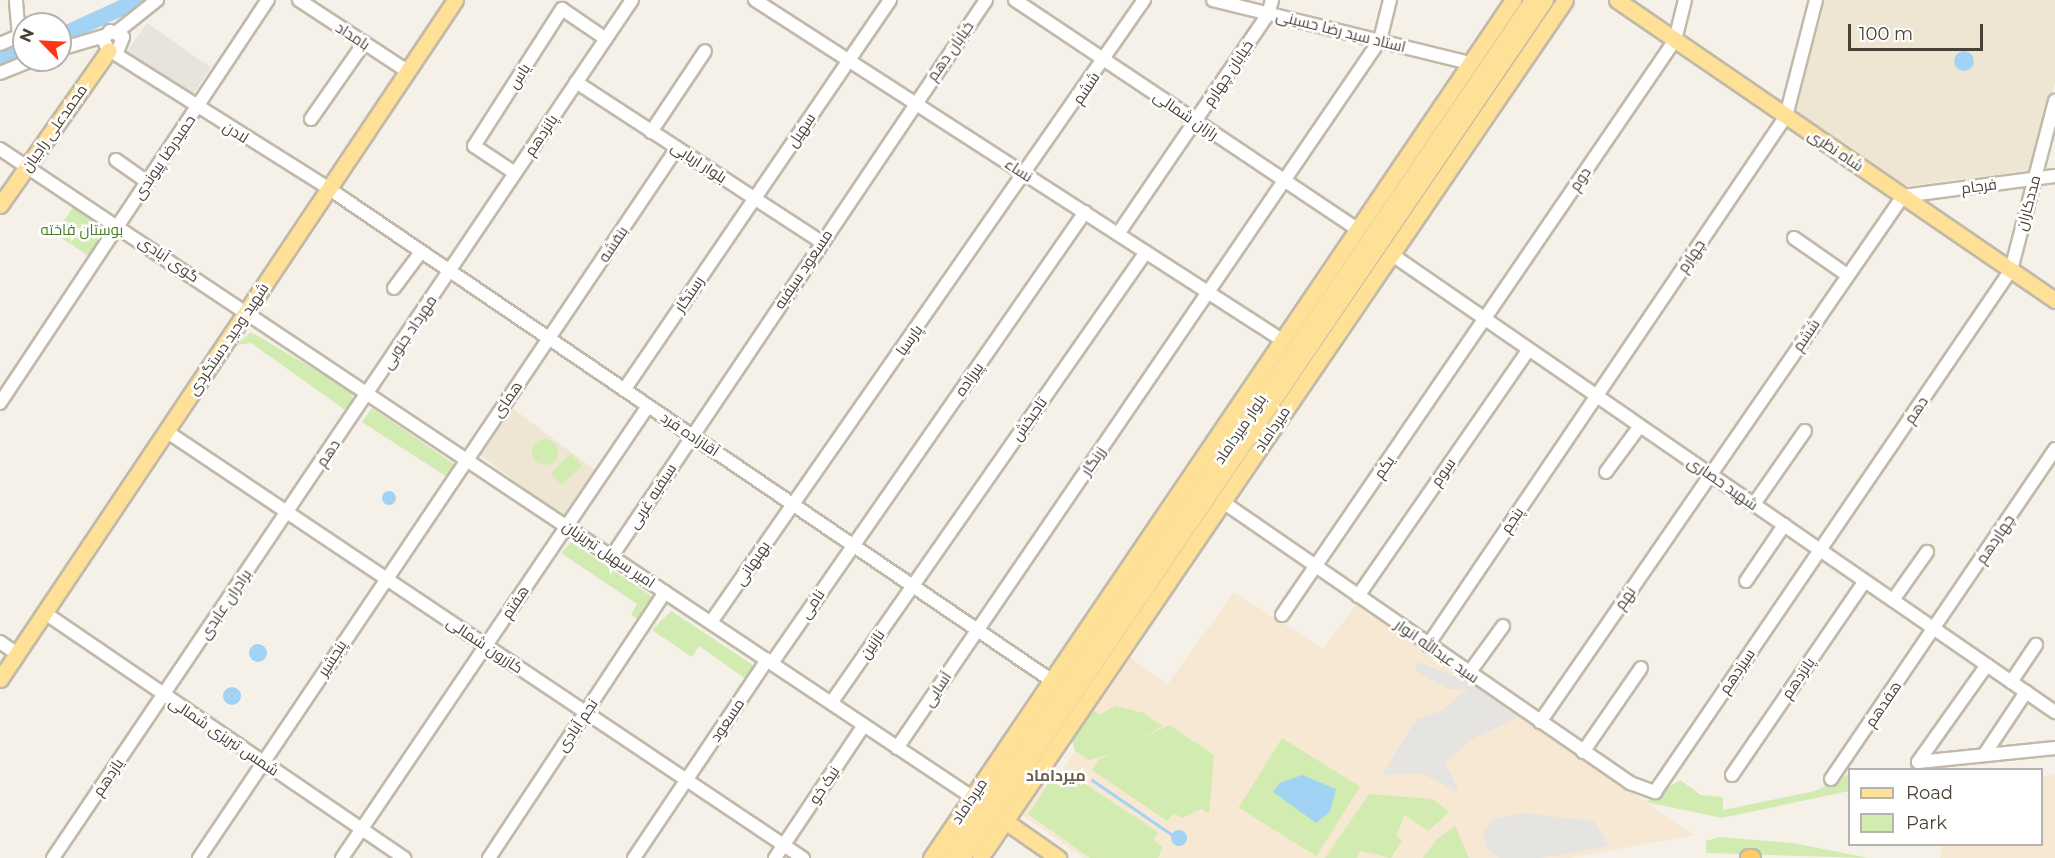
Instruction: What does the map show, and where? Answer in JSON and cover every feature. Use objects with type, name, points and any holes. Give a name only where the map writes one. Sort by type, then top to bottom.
[{"type":"main road","name":"شهید وحید دستگردی","points":[[0,679],[455,0]]},
{"type":"main road","name":"میرداماد","points":[[931,858],[1513,0]]},
{"type":"main road","name":"بلوار میرداماد","points":[[948,858],[1532,0]]},
{"type":"main road","name":"بلوار میرداماد","points":[[962,858],[1545,0]]},
{"type":"main road","name":"میرداماد","points":[[980,858],[1565,0]]},
{"type":"main road","name":"شاه نظری","points":[[1617,0],[2055,300]]},
{"type":"main road","name":"محمدعلی راجیان","points":[[0,192],[23,165],[109,47]]},
{"type":"main road","name":"محمدعلی راجیان","points":[[0,205],[23,165]]},
{"type":"main road","points":[[1093,619],[1120,605]]},
{"type":"main road","points":[[1005,821],[1058,858]]},
{"type":"street","points":[[0,44],[19,36],[16,0]]},
{"type":"street","points":[[109,47],[118,31],[157,0]]},
{"type":"street","name":"حمیدرضا پیوندی","points":[[0,403],[268,0]]},
{"type":"street","name":"بامداد","points":[[299,0],[407,71]]},
{"type":"street","points":[[317,12],[324,0]]},
{"type":"street","name":"پانزدهم","points":[[450,271],[632,0]]},
{"type":"street","name":"نساء","points":[[755,0],[773,5],[848,60],[1282,340]]},
{"type":"street","name":"سهیل","points":[[754,199],[890,0]]},
{"type":"street","name":"خیابان دهم","points":[[914,103],[986,0]]},
{"type":"street","name":"رازان شمالی","points":[[1016,0],[1283,182],[1357,229]]},
{"type":"street","name":"ششم","points":[[1027,175],[1144,0]]},
{"type":"street","name":"استاد سید رضا حسینی","points":[[1213,0],[1470,63]]},
{"type":"street","name":"خیابان چهارم","points":[[1118,234],[1268,14],[1272,0]]},
{"type":"street","points":[[1208,292],[1380,40],[1390,0]]},
{"type":"street","points":[[1675,40],[1685,0]]},
{"type":"street","name":"چهارم","points":[[1597,396],[1786,116],[1816,0]]},
{"type":"street","name":"یاس","points":[[515,173],[474,146],[562,9],[606,39]]},
{"type":"street","points":[[72,49],[109,47],[124,41],[118,31]]},
{"type":"street","name":"دوم","points":[[1485,319],[1675,40]]},
{"type":"street","points":[[310,119],[364,43]]},
{"type":"street","name":"لادن","points":[[109,47],[197,107],[328,188]]},
{"type":"street","points":[[651,132],[705,51]]},
{"type":"street","name":"بلوار اربابی","points":[[576,82],[821,242]]},
{"type":"street","name":"مددکاران","points":[[2011,270],[2055,101]]},
{"type":"street","name":"مسعود سیفیه","points":[[691,436],[914,103]]},
{"type":"street","name":"بنفشه","points":[[550,339],[677,148]]},
{"type":"street","name":"گوی آبادی","points":[[0,149],[247,311]]},
{"type":"street","points":[[116,160],[147,182]]},
{"type":"street","name":"پارسیا","points":[[792,504],[1027,175]]},
{"type":"street","name":"فرجام","points":[[1903,196],[2055,176]]},
{"type":"street","name":"آقازاده فرد","points":[[328,188],[1051,680]]},
{"type":"street","name":"ششم","points":[[1710,474],[1903,196]]},
{"type":"street","name":"رستگار","points":[[624,390],[754,199]]},
{"type":"street","name":"پیرزاده","points":[[853,545],[1085,212]]},
{"type":"street","points":[[1794,238],[1847,275]]},
{"type":"street","points":[[394,288],[421,252]]},
{"type":"street","name":"تاجبخش","points":[[912,586],[1146,252]]},
{"type":"street","name":"شهید حصاری","points":[[1392,254],[2055,712]]},
{"type":"street","name":"دهم","points":[[1820,550],[2011,270]]},
{"type":"street","name":"مهرداد جنوبی","points":[[368,393],[450,271]]},
{"type":"street","name":"زرنگار","points":[[977,630],[1208,292]]},
{"type":"street","name":"امیر سهیل تبریزیان","points":[[247,311],[972,797]]},
{"type":"street","name":"یکم","points":[[1282,615],[1485,319]]},
{"type":"street","name":"همای","points":[[465,458],[550,339]]},
{"type":"street","name":"سوم","points":[[1358,596],[1529,349]]},
{"type":"street","name":"دهم","points":[[288,512],[368,393]]},
{"type":"street","name":"پنجم","points":[[1428,645],[1597,396]]},
{"type":"street","name":"هفتم","points":[[342,858],[648,406]]},
{"type":"street","points":[[1606,472],[1640,426]]},
{"type":"street","points":[[1754,504],[1805,430]]},
{"type":"street","name":"کازرون شمالی","points":[[166,431],[803,858]]},
{"type":"street","name":"سیفیه غربی","points":[[612,556],[691,436]]},
{"type":"street","name":"چهاردهم","points":[[1934,629],[2055,449]]},
{"type":"street","name":"پنجشیر","points":[[199,858],[465,458]]},
{"type":"street","name":"نهم","points":[[1540,722],[1710,474]]},
{"type":"street","name":"سید عبدالله انوار","points":[[1223,502],[1583,752],[1630,783],[1655,792]]},
{"type":"street","name":"بهبهانی","points":[[711,622],[792,504]]},
{"type":"street","name":"برادران عابدی","points":[[164,696],[288,512]]},
{"type":"street","points":[[1746,581],[1784,525]]},
{"type":"street","name":"نامی","points":[[769,662],[853,545]]},
{"type":"street","name":"سیزدهم","points":[[1655,792],[1820,550]]},
{"type":"street","points":[[1893,600],[1928,552]]},
{"type":"street","name":"پانزدهم","points":[[1732,775],[1864,581]]},
{"type":"street","name":"نازنین","points":[[831,703],[912,586]]},
{"type":"street","name":"نجم آبادی","points":[[489,858],[665,592]]},
{"type":"street","name":"شمس تبریزی شمالی","points":[[45,613],[404,858]]},
{"type":"street","points":[[1469,674],[1503,626]]},
{"type":"street","name":"هفدهم","points":[[1831,779],[1934,629]]},
{"type":"street","name":"آسایی","points":[[897,748],[977,630]]},
{"type":"street","points":[[0,642],[17,654]]},
{"type":"street","points":[[2011,682],[2036,645]]},
{"type":"street","name":"مسعود","points":[[634,858],[769,662]]},
{"type":"street","points":[[1987,665],[1918,762],[2055,748]]},
{"type":"street","points":[[1583,752],[1641,668]]},
{"type":"street","points":[[1984,755],[2026,692]]},
{"type":"street","name":"یازدهم","points":[[53,858],[164,696]]},
{"type":"street","name":"نیک خو","points":[[775,858],[864,725]]},
{"type":"shaded area","points":[[1822,0],[2055,0],[2055,82],[2033,170],[1907,186],[1794,113]]},
{"type":"shaded area","points":[[147,23],[211,68],[191,96],[127,52]]},
{"type":"shaded area","points":[[511,407],[599,473],[565,519],[477,453]]},
{"type":"shaded area","points":[[1234,592],[1323,649],[1357,603],[1694,835],[1570,858],[1084,858],[1019,813],[1042,778],[1059,776],[1075,751],[1072,738],[1126,654],[1167,685]]},
{"type":"shaded area","points":[[1419,662],[1456,677],[1461,674],[1521,716],[1471,740],[1445,763],[1460,793],[1423,774],[1382,775],[1416,720],[1441,711],[1468,689],[1448,689],[1414,670]]},
{"type":"shaded area","points":[[2055,775],[2055,858],[1940,858],[1942,846],[2043,846],[2043,776]]},
{"type":"shaded area","points":[[1521,813],[1594,821],[1609,846],[1541,858],[1500,858],[1487,849],[1483,832],[1493,819]]},
{"type":"green space","name":"بوستان فاخته","points":[[75,204],[109,226],[89,256],[55,234]]},
{"type":"green space","points":[[251,332],[351,391],[353,406],[348,412],[251,343],[236,345]]},
{"type":"green space","points":[[372,408],[454,464],[447,477],[362,422]]},
{"type":"green space","points":[[545,439],[554,443],[558,452],[554,461],[545,465],[536,461],[532,452],[536,443]]},
{"type":"green space","points":[[571,454],[582,466],[561,485],[551,473]]},
{"type":"green space","points":[[571,542],[656,599],[641,622],[631,615],[637,604],[561,553]]},
{"type":"green space","points":[[671,611],[756,667],[746,679],[699,646],[692,657],[652,630]]},
{"type":"green space","points":[[1115,706],[1144,713],[1163,726],[1116,753],[1089,760],[1075,751],[1072,738],[1091,708],[1099,715]]},
{"type":"green space","points":[[1169,725],[1214,755],[1209,814],[1201,809],[1182,818],[1174,813],[1167,821],[1092,770],[1099,760]]},
{"type":"green space","points":[[1282,738],[1360,787],[1317,856],[1239,808]]},
{"type":"green space","points":[[1848,774],[1848,791],[1722,818],[1646,802],[1680,780],[1701,795],[1723,797],[1723,810],[1815,791]]},
{"type":"green space","points":[[1049,783],[1085,784],[1158,832],[1153,840],[1162,847],[1158,858],[1090,858],[1028,814]]},
{"type":"green space","points":[[1369,794],[1433,799],[1449,812],[1428,831],[1405,815],[1396,835],[1402,840],[1391,858],[1360,851],[1357,858],[1325,858]]},
{"type":"green space","points":[[1455,826],[1469,858],[1423,858],[1436,840]]},
{"type":"green space","points":[[1719,837],[1793,843],[1869,858],[1706,853],[1706,841]]},
{"type":"water","points":[[1964,51],[1971,54],[1974,61],[1971,68],[1964,71],[1957,68],[1954,61],[1957,54]]},
{"type":"water","points":[[386,491],[392,491],[396,498],[392,505],[386,505],[382,501],[382,495]]},
{"type":"water","points":[[254,644],[262,644],[267,649],[265,660],[254,662],[249,657],[249,649]]},
{"type":"water","points":[[228,687],[236,687],[241,692],[239,703],[228,705],[223,700],[223,692]]},
{"type":"water","points":[[1302,775],[1336,789],[1330,812],[1316,823],[1273,792],[1280,783]]},
{"type":"water","points":[[1179,830],[1185,832],[1187,838],[1185,844],[1179,846],[1173,844],[1171,838],[1173,832]]},
{"type":"waterway","points":[[72,31],[139,0]]},
{"type":"waterway","points":[[0,61],[12,56]]},
{"type":"waterway","points":[[1092,780],[1171,834]]},
{"type":"district","name":"میرداماد","points":[[1056,776]]}]
